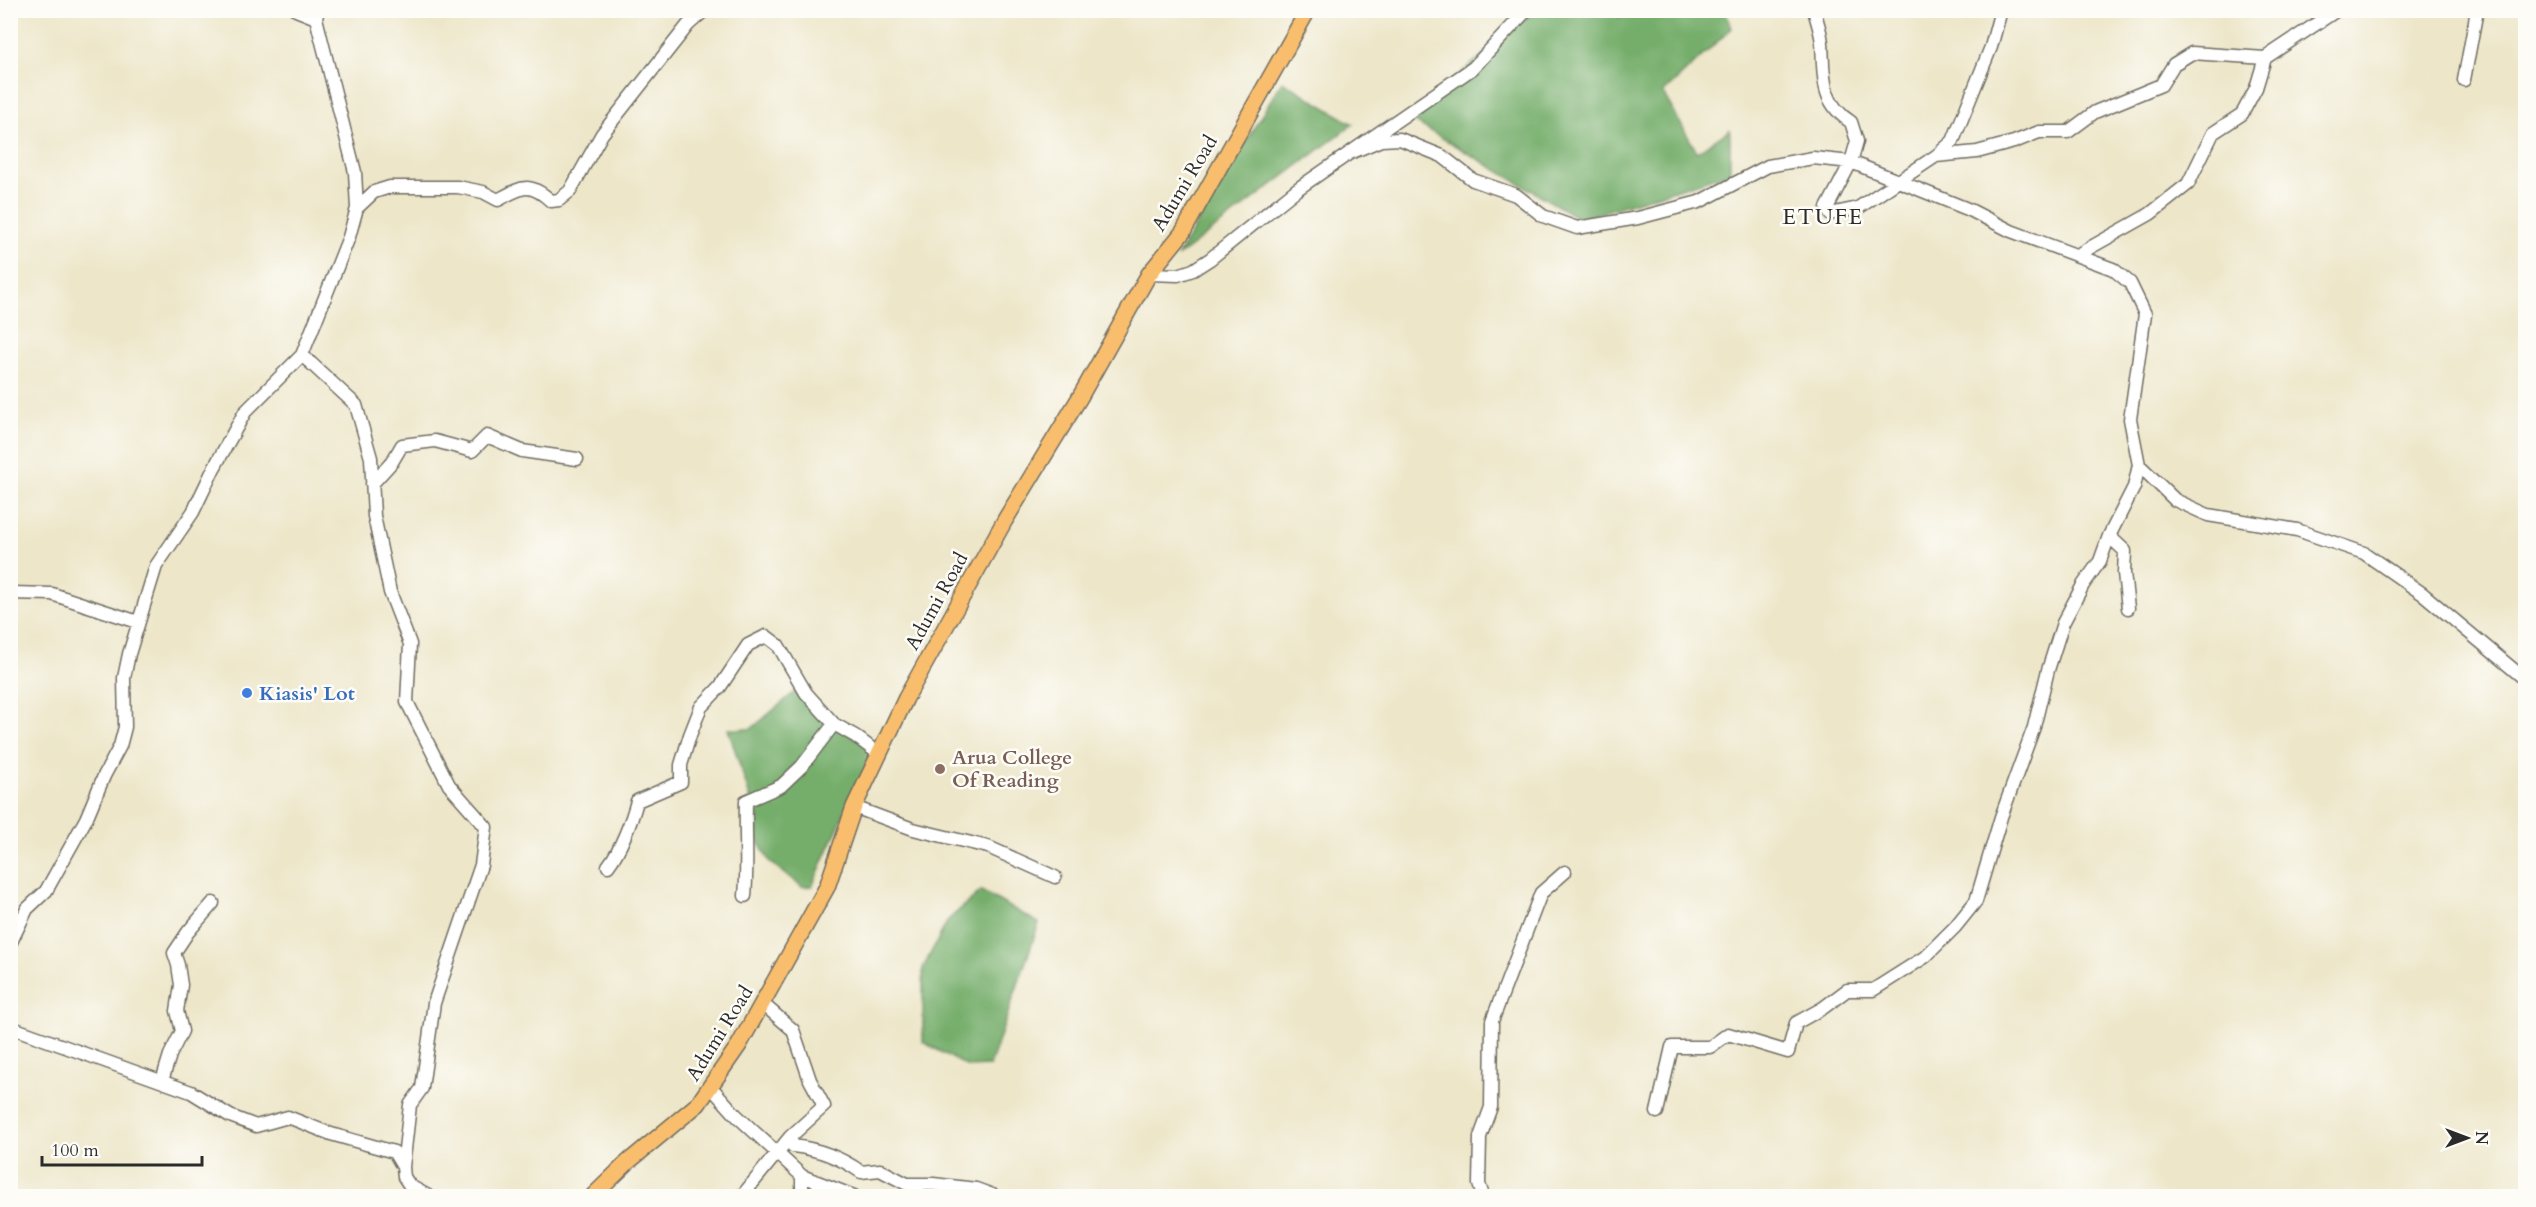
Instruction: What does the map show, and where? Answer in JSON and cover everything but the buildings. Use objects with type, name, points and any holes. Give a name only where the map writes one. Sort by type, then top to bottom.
[{"type":"main road","name":"Adumi Road","points":[[593,1197],[628,1162],[698,1104],[739,1045],[826,887],[854,807],[906,698],[1013,506],[1086,387],[1149,274],[1183,232],[1308,10]]},
{"type":"street","points":[[10,944],[27,909],[46,891],[86,819],[104,776],[120,746],[125,727],[124,678],[138,622],[156,566],[194,512],[214,468],[245,412],[302,354],[349,237],[357,208],[355,172],[317,14],[296,10]]},
{"type":"street","points":[[357,208],[374,192],[390,187],[458,187],[483,192],[498,200],[523,188],[532,187],[551,201],[559,200],[570,191],[602,134],[688,25],[705,10]]},
{"type":"street","points":[[1149,274],[1178,275],[1193,270],[1296,190],[1473,68],[1527,10]]},
{"type":"street","points":[[1814,10],[1822,41],[1821,61],[1826,92],[1839,114],[1851,122],[1857,141],[1851,162],[1827,208],[1830,214],[1858,208],[1936,156],[1953,141],[1991,47],[2001,10]]},
{"type":"street","points":[[1936,156],[1977,152],[2014,142],[2039,132],[2068,132],[2095,112],[2161,85],[2174,64],[2192,53],[2265,58],[2337,10]]},
{"type":"street","points":[[2464,80],[2477,10]]},
{"type":"street","points":[[2077,255],[2110,239],[2150,214],[2188,184],[2213,134],[2242,114],[2256,87],[2265,58]]},
{"type":"street","points":[[1350,153],[1381,140],[1400,139],[1442,156],[1473,180],[1516,195],[1543,216],[1577,228],[1638,218],[1699,202],[1768,166],[1813,158],[1851,162],[1970,210],[2011,231],[2113,269],[2130,283],[2145,314],[2130,419],[2139,465],[2134,487],[2109,536],[2100,561],[2083,585],[2063,624],[2048,670],[2034,727],[2001,817],[1976,900],[1925,957],[1874,990],[1847,990],[1823,1008],[1796,1023],[1788,1052],[1728,1034],[1710,1047],[1672,1047],[1657,1112]]},
{"type":"street","points":[[302,354],[356,405],[371,458],[374,516],[390,592],[410,644],[407,702],[449,784],[486,827],[482,865],[434,1003],[422,1088],[410,1105],[403,1167],[404,1177],[410,1186],[428,1197]]},
{"type":"street","points":[[372,484],[392,462],[402,445],[435,441],[471,451],[487,436],[522,451],[577,459]]},
{"type":"street","points":[[2139,465],[2175,500],[2208,515],[2297,530],[2364,554],[2423,594],[2526,680]]},
{"type":"street","points":[[2109,536],[2125,550],[2124,573],[2128,608]]},
{"type":"street","points":[[10,592],[52,594],[138,622]]},
{"type":"street","points":[[608,866],[632,820],[637,801],[681,782],[681,765],[701,707],[720,687],[748,645],[766,636],[778,645],[806,693],[834,724],[879,754]]},
{"type":"street","points":[[745,896],[748,853],[745,829],[746,801],[781,786],[802,766],[834,724]]},
{"type":"street","points":[[854,807],[914,829],[988,847],[1055,878]]},
{"type":"street","points":[[1483,1197],[1479,1184],[1480,1137],[1491,1107],[1492,1021],[1541,893],[1565,872]]},
{"type":"street","points":[[162,1081],[170,1055],[182,1031],[177,1011],[181,985],[174,953],[188,932],[213,903]]},
{"type":"street","points":[[742,1197],[775,1153],[824,1106],[810,1080],[793,1030],[763,1004]]},
{"type":"street","points":[[10,1027],[191,1092],[230,1116],[255,1126],[288,1117],[331,1134],[394,1152],[403,1167]]},
{"type":"street","points":[[710,1086],[736,1115],[802,1176],[854,1197]]},
{"type":"street","points":[[790,1137],[793,1146],[814,1148],[845,1161],[861,1172],[880,1170],[906,1190],[933,1184],[952,1192],[976,1190],[995,1197]]},
{"type":"street","points":[[802,1176],[802,1197]]},
{"type":"green space","points":[[1535,11],[1617,11],[1619,18],[1639,11],[1725,11],[1732,28],[1663,93],[1697,152],[1730,130],[1730,173],[1580,219],[1408,118]]},
{"type":"green space","points":[[1282,81],[1353,124],[1177,257]]},
{"type":"green space","points":[[798,689],[824,720],[869,745],[870,756],[812,886],[802,887],[770,862],[758,842],[753,806],[728,729],[751,729]]},
{"type":"green space","points":[[981,891],[1039,923],[990,1066],[968,1067],[923,1042],[923,968],[948,920]]},
{"type":"place","name":"Kiasis' Lot","points":[[247,693]]},
{"type":"place","name":"Arua College Of Reading","points":[[940,769]]},
{"type":"district","name":"ETUFE","points":[[1823,216]]}]
